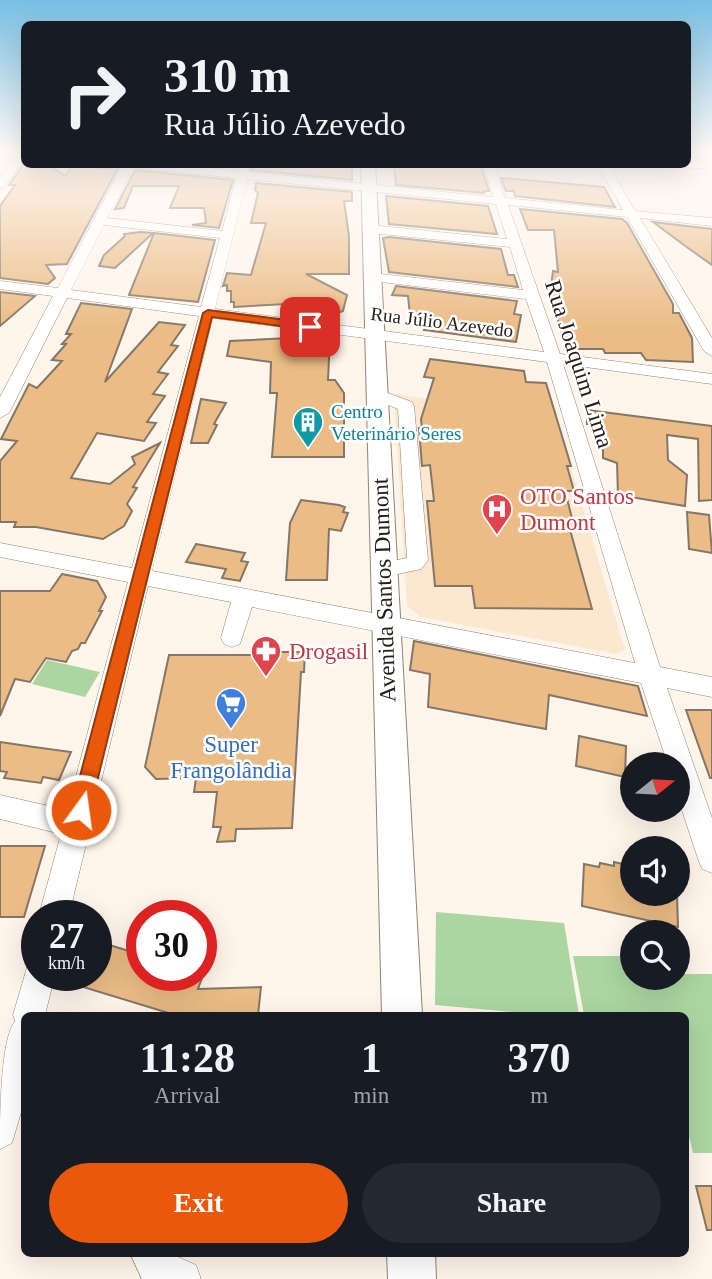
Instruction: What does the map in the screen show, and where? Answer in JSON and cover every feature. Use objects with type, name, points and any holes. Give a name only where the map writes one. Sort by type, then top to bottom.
[{"type":"main road","name":"Avenida Santos Dumont","points":[[370,211],[401,1012]]},
{"type":"main road","points":[[411,1257],[412,1279]]},
{"type":"street","points":[[0,414],[106,211]]},
{"type":"street","points":[[58,900],[77,825],[133,637],[140,576],[233,211]]},
{"type":"street","name":"Rua Joaquim Lima","points":[[503,211],[553,357],[651,676],[712,859]]},
{"type":"street","points":[[600,211],[712,222]]},
{"type":"street","points":[[629,211],[712,351]]},
{"type":"street","points":[[101,221],[226,235]]},
{"type":"street","points":[[371,229],[514,244]]},
{"type":"street","points":[[372,277],[531,295]]},
{"type":"street","name":"Rua Júlio Azevedo","points":[[0,285],[712,379]]},
{"type":"street","points":[[377,394],[406,406],[418,560],[414,564],[384,569]]},
{"type":"street","points":[[0,550],[712,687]]},
{"type":"street","points":[[232,638],[243,598]]},
{"type":"street","points":[[0,807],[77,825]]},
{"type":"street","points":[[30,1012],[35,991]]},
{"type":"street","points":[[0,1131],[21,1046]]},
{"type":"street","points":[[151,1257],[158,1271],[182,1279]]},
{"type":"shaded area","name":"OTO Santos Dumont","points":[[394,394],[556,417],[625,650],[616,654],[421,617],[407,606]]},
{"type":"green space","points":[[47,660],[100,672],[85,697],[32,684]]},
{"type":"green space","points":[[436,912],[564,923],[579,1012],[513,1012],[435,1005]]},
{"type":"green space","points":[[573,956],[620,956],[620,990],[690,990],[690,974],[712,974],[712,1153],[693,1153],[689,1136],[689,1012],[583,1012]]},
{"type":"building","points":[[0,211],[95,211],[67,264],[46,265],[55,278],[48,284],[0,278]]},
{"type":"building","points":[[204,211],[224,211],[219,228],[192,225],[206,223]]},
{"type":"building","points":[[254,211],[345,211],[349,236],[349,274],[306,274],[347,295],[343,311],[330,316],[330,321],[299,317],[285,309],[286,304],[234,307],[231,291],[227,291],[227,285],[223,286],[227,273],[251,275],[266,223],[251,223]]},
{"type":"building","points":[[388,211],[490,211],[497,234],[389,224]]},
{"type":"building","points":[[521,211],[622,219],[627,223],[673,304],[673,313],[679,313],[692,338],[693,362],[646,360],[641,353],[605,353],[603,349],[567,349],[556,314],[557,303],[553,303],[554,296],[550,295],[553,271],[558,272],[554,230],[528,230]]},
{"type":"building","points":[[653,222],[712,229],[712,265],[688,248]]},
{"type":"building","points":[[153,233],[115,268],[99,266],[104,255],[125,236],[124,234]]},
{"type":"building","points":[[154,233],[215,240],[198,302],[129,295]]},
{"type":"building","points":[[383,238],[501,249],[508,275],[514,275],[518,287],[389,272]]},
{"type":"building","points":[[396,286],[517,301],[514,314],[521,315],[516,342],[424,330],[429,315],[410,316],[408,296],[392,295]]},
{"type":"building","points":[[0,292],[35,296],[0,326]]},
{"type":"building","points":[[81,303],[132,309],[105,382],[159,322],[185,325],[171,345],[178,346],[158,372],[168,374],[153,394],[165,396],[147,422],[156,423],[144,441],[97,433],[71,478],[110,484],[135,464],[132,457],[160,443],[133,487],[137,488],[127,504],[132,511],[124,526],[103,539],[36,527],[14,527],[16,522],[0,522],[0,461],[17,441],[1,439],[29,384],[37,388],[62,361],[52,360],[66,344],[62,344],[71,334],[66,334]]},
{"type":"building","points":[[330,336],[328,380],[335,380],[344,393],[344,457],[272,457],[277,393],[270,393],[271,362],[227,356],[230,341]]},
{"type":"building","name":"OTO Santos Dumont","points":[[430,359],[524,371],[526,382],[546,383],[571,466],[567,466],[574,491],[565,491],[574,526],[569,526],[592,609],[475,608],[472,586],[435,586],[427,501],[434,501],[430,465],[422,466],[419,428],[422,428],[421,419],[434,378],[424,377]]},
{"type":"building","points":[[201,399],[226,403],[214,424],[217,425],[208,443],[191,443]]},
{"type":"building","points":[[587,410],[712,426],[712,500],[699,501],[698,439],[667,435],[668,460],[687,475],[685,506],[618,495],[617,463],[603,458],[603,450],[598,447],[590,424],[587,424]]},
{"type":"building","points":[[301,500],[339,505],[345,507],[343,512],[348,513],[341,531],[329,529],[327,580],[286,580],[290,523]]},
{"type":"building","points":[[687,512],[709,515],[712,553],[689,549]]},
{"type":"building","points":[[196,544],[245,553],[241,561],[248,562],[240,581],[222,578],[226,569],[186,562]]},
{"type":"building","points":[[62,574],[97,581],[106,597],[99,611],[102,611],[85,643],[72,651],[66,662],[46,658],[30,682],[15,679],[0,716],[0,591],[50,591]]},
{"type":"building","points":[[414,641],[638,686],[647,716],[549,695],[546,729],[428,707],[430,674],[410,670]]},
{"type":"building","points":[[280,652],[305,652],[304,672],[301,672],[292,828],[236,829],[235,841],[217,842],[221,827],[213,827],[217,792],[194,792],[196,778],[156,779],[145,767],[169,655],[280,655]]},
{"type":"building","points":[[686,710],[712,710],[712,778],[710,778]]},
{"type":"building","points":[[579,736],[626,746],[626,752],[620,752],[620,776],[576,766]]},
{"type":"building","points":[[0,742],[71,752],[59,780],[43,777],[41,783],[4,778],[7,772],[0,771]]},
{"type":"building","points":[[0,846],[45,846],[29,900],[21,900],[21,917],[0,917]]},
{"type":"building","points":[[614,862],[620,863],[620,906],[677,906],[678,920],[646,920],[582,906],[584,864],[614,866]]},
{"type":"building","points":[[112,946],[126,950],[126,991],[217,991],[217,988],[261,987],[258,1012],[165,1012],[96,991],[112,991]]},
{"type":"building","points":[[696,1186],[712,1186],[712,1230],[707,1230]]},
{"type":"place","name":"Centro Veterinário Seres","points":[[308,449]]},
{"type":"place","name":"OTO Santos Dumont","points":[[497,536]]},
{"type":"place","name":"Drogasil","points":[[266,678]]},
{"type":"place","name":"Super Frangolândia","points":[[231,730]]},
{"type":"route","points":[[81,810],[208,313],[310,327]]}]
